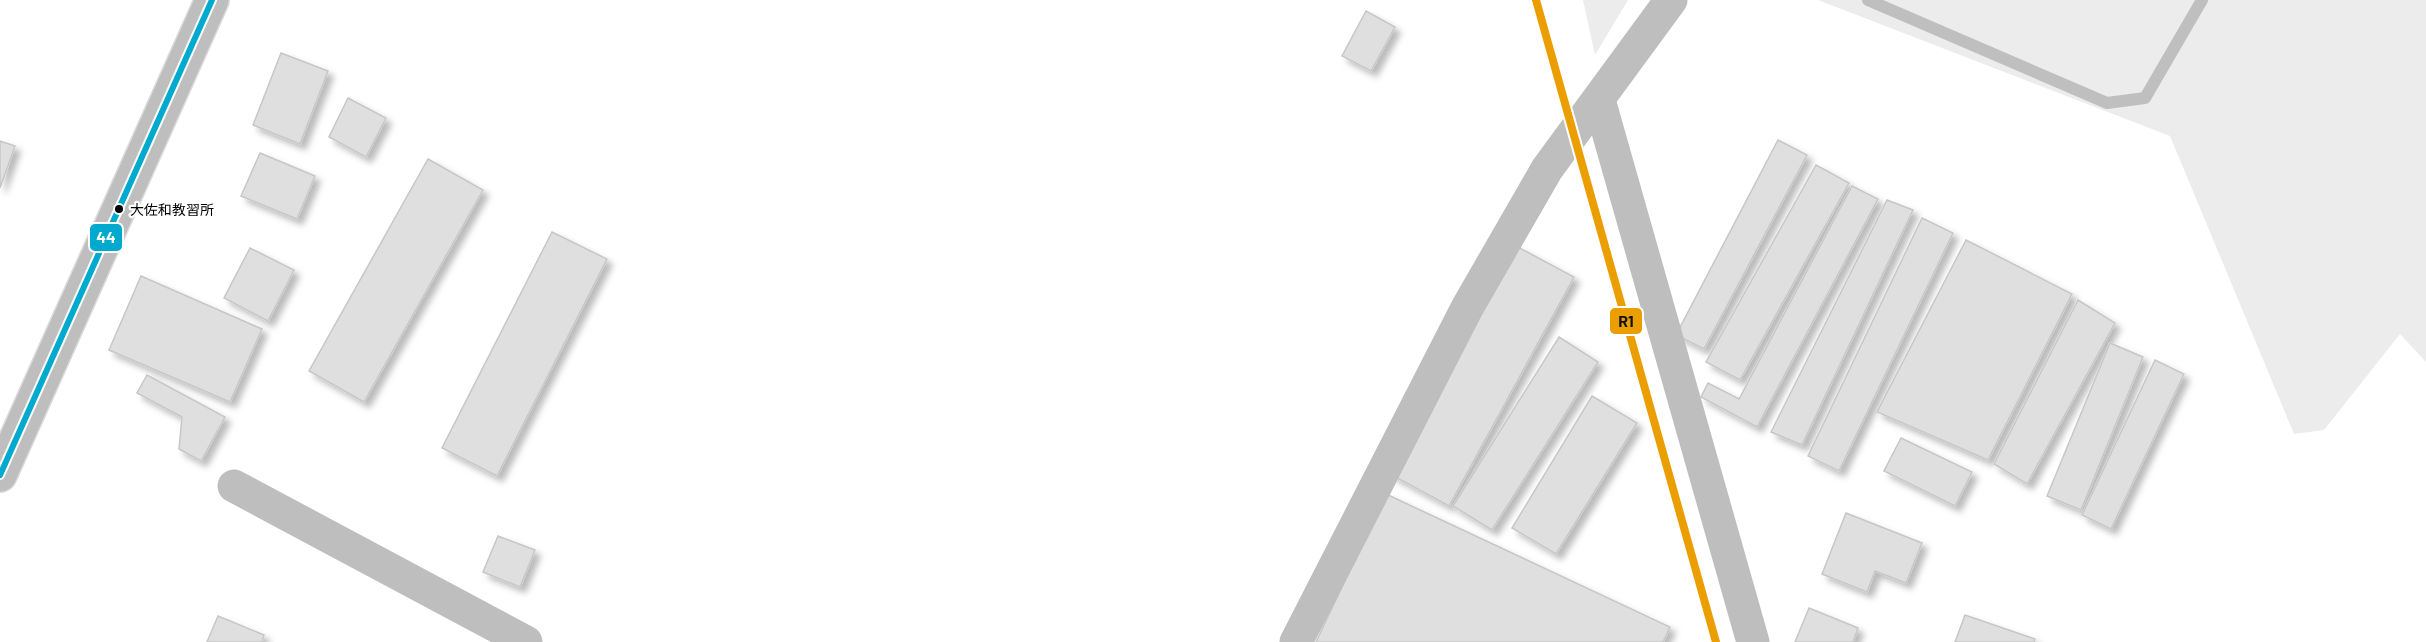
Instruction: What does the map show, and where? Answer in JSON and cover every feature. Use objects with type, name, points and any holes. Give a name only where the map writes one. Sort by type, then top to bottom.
[{"type":"street","points":[[0,475],[212,0]]},
{"type":"street","points":[[1296,642],[1467,308],[1547,169],[1671,0]]},
{"type":"street","points":[[1599,100],[1753,642]]},
{"type":"street","points":[[234,486],[523,641]]},
{"type":"shaded area","points":[[1583,0],[1628,0],[1595,55]]},
{"type":"shaded area","points":[[1818,0],[2426,0],[2426,362],[2400,334],[2324,430],[2294,434],[2170,136]]},
{"type":"building","points":[[1366,11],[1395,27],[1371,71],[1342,56]]},
{"type":"building","points":[[281,53],[328,71],[300,144],[253,125]]},
{"type":"building","points":[[348,98],[386,118],[366,157],[329,137]]},
{"type":"building","points":[[1778,140],[1807,155],[1704,349],[1676,335]]},
{"type":"building","points":[[0,141],[15,146],[0,188]]},
{"type":"building","points":[[260,153],[315,176],[297,219],[241,196]]},
{"type":"building","points":[[428,159],[483,190],[364,402],[309,371]]},
{"type":"building","points":[[1816,165],[1849,183],[1740,380],[1706,362]]},
{"type":"building","points":[[1852,186],[1878,199],[1757,427],[1701,397],[1708,383],[1739,399]]},
{"type":"building","points":[[1887,200],[1913,210],[1802,445],[1771,432]]},
{"type":"building","points":[[1922,218],[1953,233],[1839,471],[1808,456]]},
{"type":"building","points":[[552,232],[607,259],[497,476],[442,448]]},
{"type":"building","points":[[1966,240],[2072,294],[1988,460],[1877,412]]},
{"type":"building","points":[[1516,246],[1574,277],[1449,506],[1390,474]]},
{"type":"building","points":[[250,248],[294,270],[268,321],[224,298]]},
{"type":"building","points":[[141,276],[262,329],[230,402],[109,350]]},
{"type":"building","points":[[2078,300],[2115,323],[2027,484],[1994,464]]},
{"type":"building","points":[[1559,337],[1598,362],[1492,530],[1453,506]]},
{"type":"building","points":[[2110,343],[2143,357],[2081,510],[2047,496]]},
{"type":"building","points":[[2155,360],[2184,374],[2111,529],[2082,515]]},
{"type":"building","points":[[147,375],[225,417],[201,461],[179,449],[182,417],[137,393]]},
{"type":"building","points":[[1592,396],[1637,423],[1556,554],[1512,528]]},
{"type":"building","points":[[1901,438],[1972,472],[1955,506],[1884,471]]},
{"type":"building","points":[[1386,494],[1670,627],[1663,642],[1316,642]]},
{"type":"building","points":[[1846,513],[1922,543],[1906,583],[1875,571],[1867,592],[1822,574]]},
{"type":"building","points":[[498,536],[535,550],[520,587],[483,572]]},
{"type":"building","points":[[1809,608],[1858,628],[1853,642],[1795,642]]},
{"type":"building","points":[[1965,615],[2035,639],[2034,642],[1955,642]]},
{"type":"building","points":[[218,616],[264,635],[262,642],[207,642]]},
{"type":"waterway","points":[[1868,0],[2107,103],[2145,98],[2202,0]]},
{"type":"transit line","name":"44","points":[[0,475],[212,0]]},
{"type":"transit line","name":"R1","points":[[1536,0],[1716,642]]},
{"type":"place","name":"大佐和教習所","points":[[119,209]]}]
